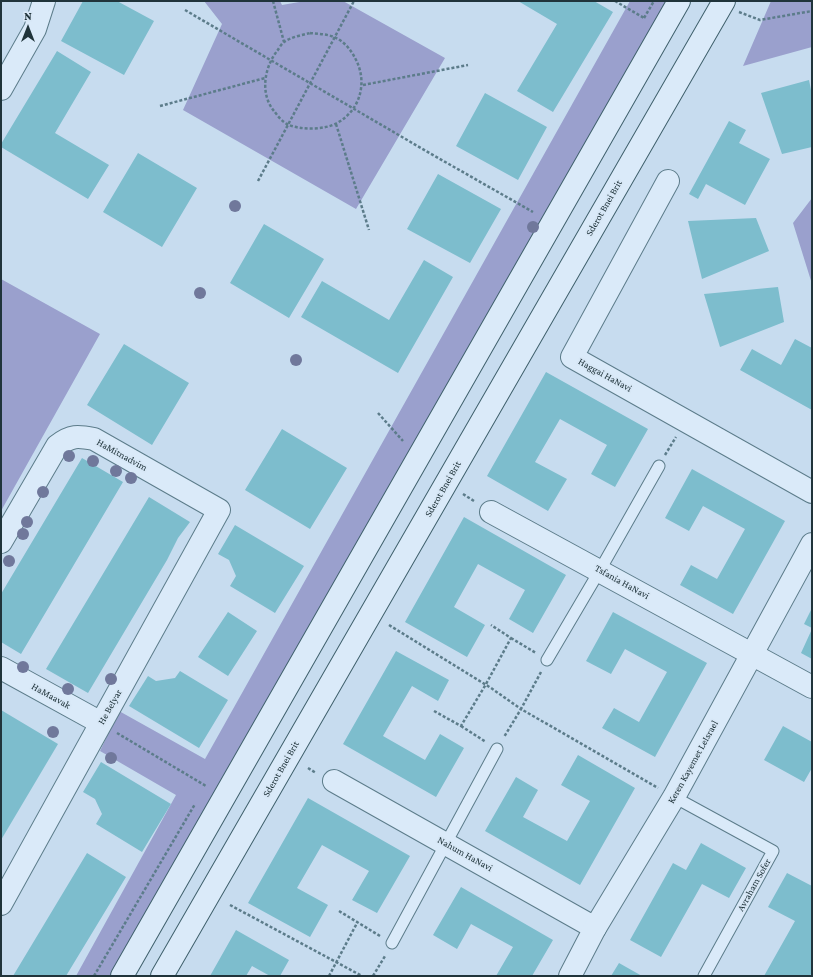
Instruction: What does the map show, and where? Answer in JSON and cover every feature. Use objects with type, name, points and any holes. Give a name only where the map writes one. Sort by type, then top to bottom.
[{"type":"street","points":[[1,89],[35,29],[44,1]]},
{"type":"street","points":[[122,976],[679,1]]},
{"type":"street","name":"Sderot Bnei Brit","points":[[162,976],[729,6]]},
{"type":"street","name":"Haggai HaNavi","points":[[668,181],[572,357],[812,492]]},
{"type":"street","name":"HaMitnadvim","points":[[1,542],[57,446],[67,439],[79,436],[94,439],[219,510]]},
{"type":"street","name":"He BeIyar","points":[[1,904],[219,510]]},
{"type":"street","name":"Tsfania HaNavi","points":[[491,512],[753,654]]},
{"type":"street","name":"Keren Kayemet LeIsrael","points":[[570,976],[595,928],[674,797],[812,544]]},
{"type":"street","points":[[753,654],[812,687]]},
{"type":"street","name":"HaMaavak","points":[[1,668],[101,723]]},
{"type":"street","name":"Nahum HaNavi","points":[[334,781],[595,928]]},
{"type":"lane","points":[[547,660],[659,466]]},
{"type":"lane","points":[[392,943],[496,749]]},
{"type":"lane","name":"Avraham Sofer","points":[[674,797],[773,851],[704,976]]},
{"type":"path","points":[[273,1],[284,42]]},
{"type":"path","points":[[258,181],[354,1]]},
{"type":"path","points":[[615,1],[644,18]]},
{"type":"path","points":[[640,25],[653,1]]},
{"type":"path","points":[[729,6],[760,20],[812,11]]},
{"type":"path","points":[[185,10],[533,212],[529,219]]},
{"type":"path","points":[[310,33],[335,37],[350,49],[361,67],[363,85],[354,109],[336,124],[306,129],[288,125],[269,106],[265,90],[265,78],[270,60],[284,42],[310,33]]},
{"type":"path","points":[[363,85],[468,65]]},
{"type":"path","points":[[160,106],[265,78]]},
{"type":"path","points":[[336,124],[368,230]]},
{"type":"path","points":[[378,413],[403,441],[399,448]]},
{"type":"path","points":[[659,466],[685,420]]},
{"type":"path","points":[[390,625],[486,684],[521,709],[674,797]]},
{"type":"path","points":[[491,625],[547,660]]},
{"type":"path","points":[[461,726],[511,638]]},
{"type":"path","points":[[506,734],[538,679]]},
{"type":"path","points":[[434,711],[461,726],[496,749]]},
{"type":"path","points":[[101,723],[206,786],[210,779]]},
{"type":"path","points":[[94,976],[198,800]]},
{"type":"path","points":[[230,905],[362,976]]},
{"type":"path","points":[[339,911],[392,943]]},
{"type":"path","points":[[329,976],[357,923]]},
{"type":"path","points":[[373,976],[386,954]]},
{"type":"shaded area","points":[[204,1],[280,1],[282,5],[305,1],[343,1],[445,58],[356,209],[183,110],[222,24]]},
{"type":"shaded area","points":[[630,1],[670,1],[112,976],[76,976],[176,795],[100,751],[119,711],[205,759]]},
{"type":"shaded area","points":[[771,1],[812,1],[812,47],[743,66]]},
{"type":"shaded area","points":[[812,198],[812,284],[793,223]]},
{"type":"shaded area","points":[[1,279],[100,334],[1,511]]},
{"type":"building","points":[[83,1],[117,1],[154,21],[124,75],[61,41]]},
{"type":"building","points":[[518,1],[594,1],[613,12],[553,112],[517,91],[557,24]]},
{"type":"building","points":[[57,51],[91,72],[55,133],[109,165],[88,199],[1,147],[1,144]]},
{"type":"building","points":[[809,80],[812,95],[812,147],[782,154],[761,93]]},
{"type":"building","points":[[485,93],[547,127],[518,180],[456,146]]},
{"type":"building","points":[[729,121],[746,130],[739,143],[770,159],[745,205],[706,184],[698,199],[689,194]]},
{"type":"building","points":[[138,153],[197,188],[162,247],[103,212]]},
{"type":"building","points":[[438,174],[501,209],[470,263],[407,229]]},
{"type":"building","points":[[756,218],[769,251],[702,279],[688,221]]},
{"type":"building","points":[[264,224],[324,259],[289,318],[230,283]]},
{"type":"building","points":[[424,260],[453,277],[398,373],[301,317],[322,281],[389,320]]},
{"type":"building","points":[[778,287],[784,322],[720,347],[704,294]]},
{"type":"building","points":[[795,339],[812,348],[812,410],[740,370],[752,349],[781,365]]},
{"type":"building","points":[[124,344],[189,383],[152,445],[87,405]]},
{"type":"building","points":[[546,372],[648,429],[615,487],[591,474],[607,445],[560,419],[535,462],[567,479],[548,511],[487,476]]},
{"type":"building","points":[[282,429],[347,468],[310,529],[245,490]]},
{"type":"building","points":[[82,458],[123,482],[21,654],[1,642],[1,594]]},
{"type":"building","points":[[692,469],[785,521],[733,614],[680,585],[691,565],[717,579],[745,529],[703,506],[689,531],[665,518]]},
{"type":"building","points":[[149,497],[190,522],[178,538],[167,560],[88,693],[46,669]]},
{"type":"building","points":[[464,517],[566,575],[533,633],[509,619],[525,590],[478,564],[454,607],[485,625],[467,657],[405,622]]},
{"type":"building","points":[[235,525],[304,566],[275,613],[230,586],[236,576],[229,560],[218,554]]},
{"type":"building","points":[[812,608],[812,628],[804,624]]},
{"type":"building","points":[[228,612],[257,631],[228,676],[198,657]]},
{"type":"building","points":[[613,612],[707,663],[655,757],[602,728],[614,708],[639,722],[667,672],[625,649],[611,674],[586,661]]},
{"type":"building","points":[[812,629],[812,659],[801,653]]},
{"type":"building","points":[[396,651],[449,680],[438,701],[412,686],[383,736],[425,760],[440,734],[464,748],[436,797],[343,744]]},
{"type":"building","points":[[180,671],[228,700],[199,748],[129,706],[148,676],[156,681],[175,678]]},
{"type":"building","points":[[1,710],[58,744],[1,840]]},
{"type":"building","points":[[783,726],[812,742],[812,768],[804,782],[764,760]]},
{"type":"building","points":[[578,755],[635,788],[580,885],[485,831],[516,777],[538,790],[523,817],[567,841],[590,801],[561,785]]},
{"type":"building","points":[[101,762],[171,804],[142,852],[96,824],[102,814],[95,799],[83,792]]},
{"type":"building","points":[[308,798],[410,856],[377,913],[352,900],[369,871],[322,845],[297,888],[328,905],[310,937],[248,903]]},
{"type":"building","points":[[701,843],[746,868],[729,898],[702,884],[661,957],[630,940],[673,863],[686,870]]},
{"type":"building","points":[[87,853],[126,877],[66,976],[13,976]]},
{"type":"building","points":[[787,873],[812,886],[812,972],[810,976],[764,976],[795,921],[768,907]]},
{"type":"building","points":[[461,887],[553,940],[532,976],[496,976],[513,947],[471,924],[457,949],[433,935]]},
{"type":"building","points":[[236,930],[289,960],[280,976],[270,976],[252,966],[246,976],[210,976]]},
{"type":"building","points":[[619,963],[642,976],[611,976]]}]
